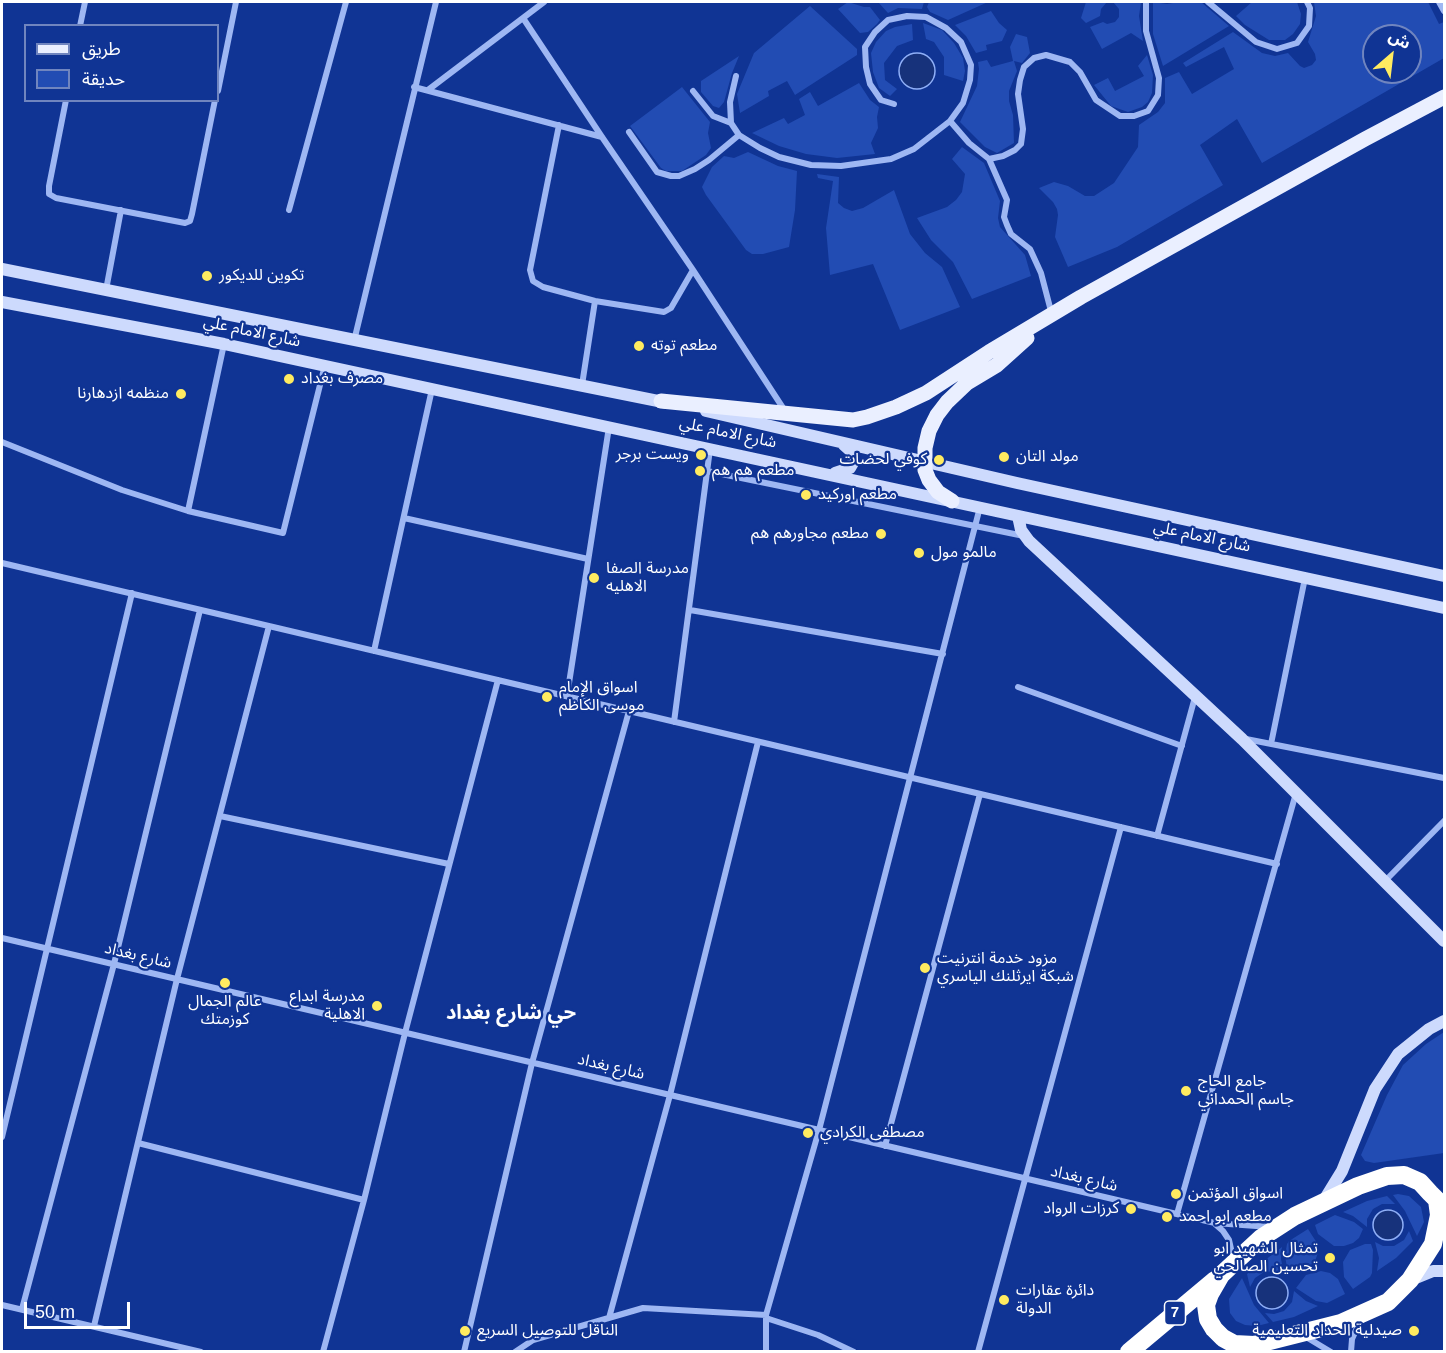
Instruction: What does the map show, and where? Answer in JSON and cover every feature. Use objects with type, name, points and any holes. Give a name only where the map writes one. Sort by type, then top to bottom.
[{"type":"highway","name":"7","points":[[1129,1352],[1262,1238],[1295,1215],[1377,1179],[1404,1175],[1420,1182],[1437,1200],[1439,1215],[1433,1244]]},
{"type":"highway","name":"7","points":[[1234,1352],[1341,1323],[1388,1302],[1410,1280],[1444,1225]]},
{"type":"highway","name":"7","points":[[1227,1268],[1210,1294],[1206,1305],[1208,1319],[1223,1338],[1234,1344],[1254,1345]]},
{"type":"main road","name":"شارع الامام علي","points":[[661,401],[785,411],[838,419],[867,417],[927,393],[989,352],[1081,297],[1444,97]]},
{"type":"main road","name":"شارع الامام علي","points":[[2,269],[661,401],[1444,576]]},
{"type":"main road","name":"شارع الامام علي","points":[[2,302],[325,365],[1444,608]]},
{"type":"main road","points":[[952,501],[938,492],[928,480],[923,461],[929,431],[937,415],[967,383],[997,365],[1052,315]]},
{"type":"main road","points":[[828,473],[842,472],[850,468],[854,461],[853,453],[848,447],[837,441]]},
{"type":"main road","points":[[1018,516],[1024,536],[1296,791],[1444,941]]},
{"type":"main road","points":[[1323,1202],[1342,1171],[1375,1089],[1398,1054],[1429,1029],[1444,1021]]},
{"type":"main road","points":[[1410,1280],[1433,1271],[1444,1272]]},
{"type":"street","points":[[80,24],[85,2]]},
{"type":"street","points":[[219,86],[236,2]]},
{"type":"street","points":[[289,210],[346,2]]},
{"type":"street","points":[[354,341],[436,2]]},
{"type":"street","points":[[428,90],[544,2]]},
{"type":"street","points":[[989,159],[1003,156],[1021,144],[1023,129],[1018,94],[1020,80],[1024,67],[1034,58],[1046,55],[1070,62],[1080,72],[1096,100],[1120,116],[1134,116],[1148,111],[1158,95],[1159,78],[1146,31],[1146,2]]},
{"type":"street","points":[[1208,2],[1256,42],[1277,49],[1297,43],[1309,26],[1310,8],[1307,2]]},
{"type":"street","points":[[1439,2],[1444,11]]},
{"type":"street","points":[[736,76],[730,102],[731,123],[739,135],[760,148],[779,157],[811,165],[841,165],[891,159],[914,149],[950,121],[963,103],[970,80],[971,65],[961,42],[946,27],[926,17],[907,16],[888,20],[875,32],[865,47],[870,84],[881,100],[894,104]]},
{"type":"street","points":[[523,18],[785,411]]},
{"type":"street","points":[[414,87],[602,137]]},
{"type":"street","points":[[693,91],[713,116],[731,123]]},
{"type":"street","points":[[66,102],[49,194],[56,198],[184,223],[190,221],[215,102]]},
{"type":"street","points":[[950,121],[969,143],[989,159],[1007,200],[1004,217],[1007,225],[1011,234],[1030,249],[1041,273],[1052,315]]},
{"type":"street","points":[[559,125],[530,270],[533,281],[543,287],[595,301],[664,312],[671,308],[693,270]]},
{"type":"street","points":[[629,132],[657,172],[670,176],[679,176],[695,169],[739,135]]},
{"type":"street","points":[[106,290],[121,210]]},
{"type":"street","points":[[582,385],[595,301]]},
{"type":"street","points":[[188,511],[224,344]]},
{"type":"street","points":[[2,442],[123,490],[188,511],[283,533],[325,365]]},
{"type":"street","points":[[374,651],[432,388]]},
{"type":"street","points":[[567,696],[609,426]]},
{"type":"street","points":[[674,722],[710,448]]},
{"type":"street","points":[[707,471],[1024,536]]},
{"type":"street","points":[[766,1352],[766,1316],[819,1130],[980,507]]},
{"type":"street","points":[[404,518],[588,559]]},
{"type":"street","points":[[2,563],[1277,864]]},
{"type":"street","points":[[1271,744],[1305,578]]},
{"type":"street","points":[[2,1137],[132,593]]},
{"type":"street","points":[[22,1309],[114,964],[200,610]]},
{"type":"street","points":[[690,610],[943,654]]},
{"type":"street","points":[[94,1326],[177,979],[269,626]]},
{"type":"street","points":[[323,1352],[498,680]]},
{"type":"street","points":[[1018,687],[1182,746]]},
{"type":"street","points":[[1157,836],[1196,696]]},
{"type":"street","points":[[464,1352],[532,1063],[629,711]]},
{"type":"street","points":[[1242,739],[1444,778]]},
{"type":"street","points":[[609,1318],[670,1095],[758,742]]},
{"type":"street","points":[[1177,1214],[1296,791]]},
{"type":"street","points":[[885,1146],[980,794]]},
{"type":"street","points":[[220,816],[449,864]]},
{"type":"street","points":[[1386,880],[1444,821]]},
{"type":"street","points":[[978,1352],[1027,1179],[1121,827]]},
{"type":"street","name":"شارع بغداد","points":[[2,938],[1215,1223],[1277,1228]]},
{"type":"street","points":[[138,1143],[364,1200]]},
{"type":"street","points":[[1215,1223],[1229,1240],[1233,1251],[1227,1268]]},
{"type":"street","points":[[2,1305],[201,1352]]},
{"type":"street","points":[[515,1352],[534,1340],[643,1308],[766,1316],[818,1335],[854,1352]]},
{"type":"street","points":[[1351,1352],[1354,1333],[1363,1314]]},
{"type":"street","points":[[1300,1335],[1331,1352]]},
{"type":"green space","points":[[848,2],[870,7],[880,20],[868,32],[860,33],[838,9]]},
{"type":"green space","points":[[878,2],[924,2],[922,9],[898,8],[888,13]]},
{"type":"green space","points":[[929,2],[988,2],[948,20],[930,12],[927,7]]},
{"type":"green space","points":[[1086,2],[1107,2],[1101,9],[1100,16],[1086,23],[1081,18]]},
{"type":"green space","points":[[1113,2],[1141,2],[1139,16],[1143,41],[1131,33],[1102,49],[1090,27],[1103,22],[1107,24],[1115,22],[1119,17],[1119,9]]},
{"type":"green space","points":[[1153,2],[1167,4],[1201,2],[1229,26],[1163,66],[1153,34]]},
{"type":"green space","points":[[1252,2],[1297,2],[1301,14],[1300,24],[1285,40],[1269,40],[1245,25],[1236,16]]},
{"type":"green space","points":[[1314,2],[1428,2],[1439,24],[1444,22],[1444,58],[1422,71],[1422,24],[1362,24],[1362,84],[1399,84],[1262,163],[1237,119],[1200,145],[1223,185],[1117,247],[1068,267],[1055,237],[1057,209],[1039,188],[1054,182],[1068,186],[1085,196],[1094,196],[1114,183],[1138,147],[1139,125],[1158,112],[1165,103],[1165,78],[1179,72],[1192,94],[1234,69],[1224,47],[1186,67],[1183,63],[1233,32],[1262,53],[1275,56],[1288,53],[1304,68],[1312,65],[1316,60],[1308,42],[1316,16]]},
{"type":"green space","points":[[810,6],[857,49],[857,55],[795,95],[787,81],[768,91],[769,96],[740,113],[737,94],[754,53]]},
{"type":"green space","points":[[991,11],[1007,30],[1002,41],[986,45],[987,50],[976,53],[966,36],[955,25]]},
{"type":"green space","points":[[923,23],[942,30],[954,43],[963,58],[965,71],[963,81],[944,75],[944,57],[934,42],[926,39]]},
{"type":"green space","points":[[912,24],[913,40],[897,46],[884,63],[885,80],[897,89],[890,96],[879,88],[873,72],[871,53],[876,42],[886,31]]},
{"type":"green space","points":[[1016,34],[1027,37],[1030,53],[1022,63],[1014,61],[1017,71],[1009,91],[1009,101],[1013,115],[1014,143],[997,153],[985,147],[960,122],[977,86],[978,62],[987,60],[991,67],[1013,61],[1010,47]]},
{"type":"green space","points":[[1147,55],[1153,75],[1152,93],[1148,102],[1128,112],[1111,106],[1094,85],[1108,78],[1115,91],[1144,76],[1138,66]]},
{"type":"green space","points":[[739,56],[724,102],[719,108],[713,106],[701,92],[701,81]]},
{"type":"green space","points":[[859,83],[870,100],[879,107],[878,128],[871,143],[875,154],[837,158],[806,154],[779,146],[752,133],[784,118],[788,124],[805,115],[799,99],[810,92],[818,106]]},
{"type":"green space","points":[[682,87],[710,122],[708,133],[711,148],[706,155],[682,171],[666,171],[661,168],[630,126]]},
{"type":"green space","points":[[962,147],[984,163],[1000,201],[998,218],[1000,227],[1025,255],[1031,276],[972,299],[953,262],[931,240],[917,218],[947,207],[962,192],[965,174],[952,159]]},
{"type":"green space","points":[[748,152],[778,166],[797,171],[795,210],[789,247],[763,254],[752,254],[746,250],[702,187],[712,167],[724,156],[734,158]]},
{"type":"green space","points":[[817,174],[839,177],[838,203],[852,211],[863,208],[894,190],[910,234],[925,253],[942,267],[960,307],[900,330],[873,264],[830,275],[826,228],[833,181],[818,178]]},
{"type":"green space","points":[[1444,1032],[1444,1153],[1374,1163],[1365,1161],[1361,1155],[1387,1095],[1403,1065],[1426,1044]]},
{"type":"green space","points":[[1393,1195],[1409,1196],[1421,1207],[1424,1222],[1417,1236],[1405,1211]]},
{"type":"green space","points":[[1387,1196],[1395,1204],[1382,1204],[1373,1209],[1367,1219],[1367,1227],[1353,1216],[1343,1212],[1367,1201]]},
{"type":"green space","points":[[1335,1215],[1354,1222],[1363,1229],[1359,1238],[1353,1243],[1334,1246],[1318,1234],[1315,1225]]},
{"type":"green space","points":[[1308,1229],[1317,1243],[1318,1253],[1315,1261],[1304,1271],[1288,1273],[1285,1256],[1287,1244]]},
{"type":"green space","points":[[1409,1231],[1413,1241],[1396,1258],[1377,1271],[1379,1258],[1375,1242],[1383,1246],[1394,1246],[1404,1240]]},
{"type":"green space","points":[[1371,1244],[1373,1250],[1372,1273],[1353,1289],[1344,1277],[1343,1262],[1350,1250]]},
{"type":"green space","points":[[1282,1247],[1281,1259],[1284,1274],[1276,1271],[1264,1272],[1255,1278],[1250,1287],[1247,1274]]},
{"type":"green space","points":[[1321,1271],[1330,1273],[1338,1279],[1345,1294],[1327,1303],[1316,1301],[1296,1288],[1306,1275]]},
{"type":"green space","points":[[1242,1278],[1254,1305],[1269,1323],[1257,1326],[1245,1325],[1236,1321],[1230,1313],[1229,1299]]},
{"type":"green space","points":[[1294,1291],[1306,1301],[1318,1306],[1294,1317],[1273,1322],[1265,1313],[1274,1314],[1284,1311],[1292,1302]]},
{"type":"shaded area","points":[[917,53],[930,58],[935,71],[930,84],[917,89],[904,84],[899,71],[904,58]]},
{"type":"shaded area","points":[[1388,1210],[1399,1214],[1403,1225],[1399,1236],[1388,1240],[1377,1236],[1373,1225],[1377,1214]]},
{"type":"shaded area","points":[[1272,1277],[1283,1282],[1288,1293],[1283,1304],[1272,1309],[1261,1304],[1256,1293],[1261,1282]]},
{"type":"place","name":"تكوين للديكور","points":[[207,276]]},
{"type":"place","name":"مطعم توته","points":[[639,346]]},
{"type":"place","name":"مصرف بغداد","points":[[289,379]]},
{"type":"place","name":"منظمه ازدهارنا","points":[[181,394]]},
{"type":"place","name":"ويست برجر","points":[[701,455]]},
{"type":"place","name":"مولد التان","points":[[1004,457]]},
{"type":"place","name":"كوفي لحضات","points":[[939,460]]},
{"type":"place","name":"مطعم هم هم","points":[[700,471]]},
{"type":"place","name":"مطعم اوركيد","points":[[806,495]]},
{"type":"place","name":"مطعم مجاورهم هم","points":[[881,534]]},
{"type":"place","name":"مالمو مول","points":[[919,553]]},
{"type":"place","name":"مدرسة الصفا الاهليه","points":[[594,578]]},
{"type":"place","name":"اسواق الإمام موسى الكاظم","points":[[547,697]]},
{"type":"place","name":"مزود خدمة انترنيت شبكة ايرثلنك الياسري","points":[[925,968]]},
{"type":"place","name":"عالم الجمال كوزمتك","points":[[225,983]]},
{"type":"place","name":"مدرسة ابداع الاهلية","points":[[377,1006]]},
{"type":"place","name":"جامع الحاج جاسم الحمداني","points":[[1186,1091]]},
{"type":"place","name":"مصطفى الكرادي","points":[[808,1133]]},
{"type":"place","name":"اسواق المؤتمن","points":[[1176,1194]]},
{"type":"place","name":"كرزات الرواد","points":[[1131,1209]]},
{"type":"place","name":"مطعم ابو احمد","points":[[1167,1217]]},
{"type":"place","name":"تمثال الشهيد ابو تحسين الصالحي","points":[[1330,1258]]},
{"type":"place","name":"دائرة عقارات الدولة","points":[[1004,1300]]},
{"type":"place","name":"الناقل للتوصيل السريع","points":[[465,1331]]},
{"type":"place","name":"صيدلية الحداد التعليمية","points":[[1414,1331]]},
{"type":"district","name":"حي شارع بغداد","points":[[511,1013]]}]
